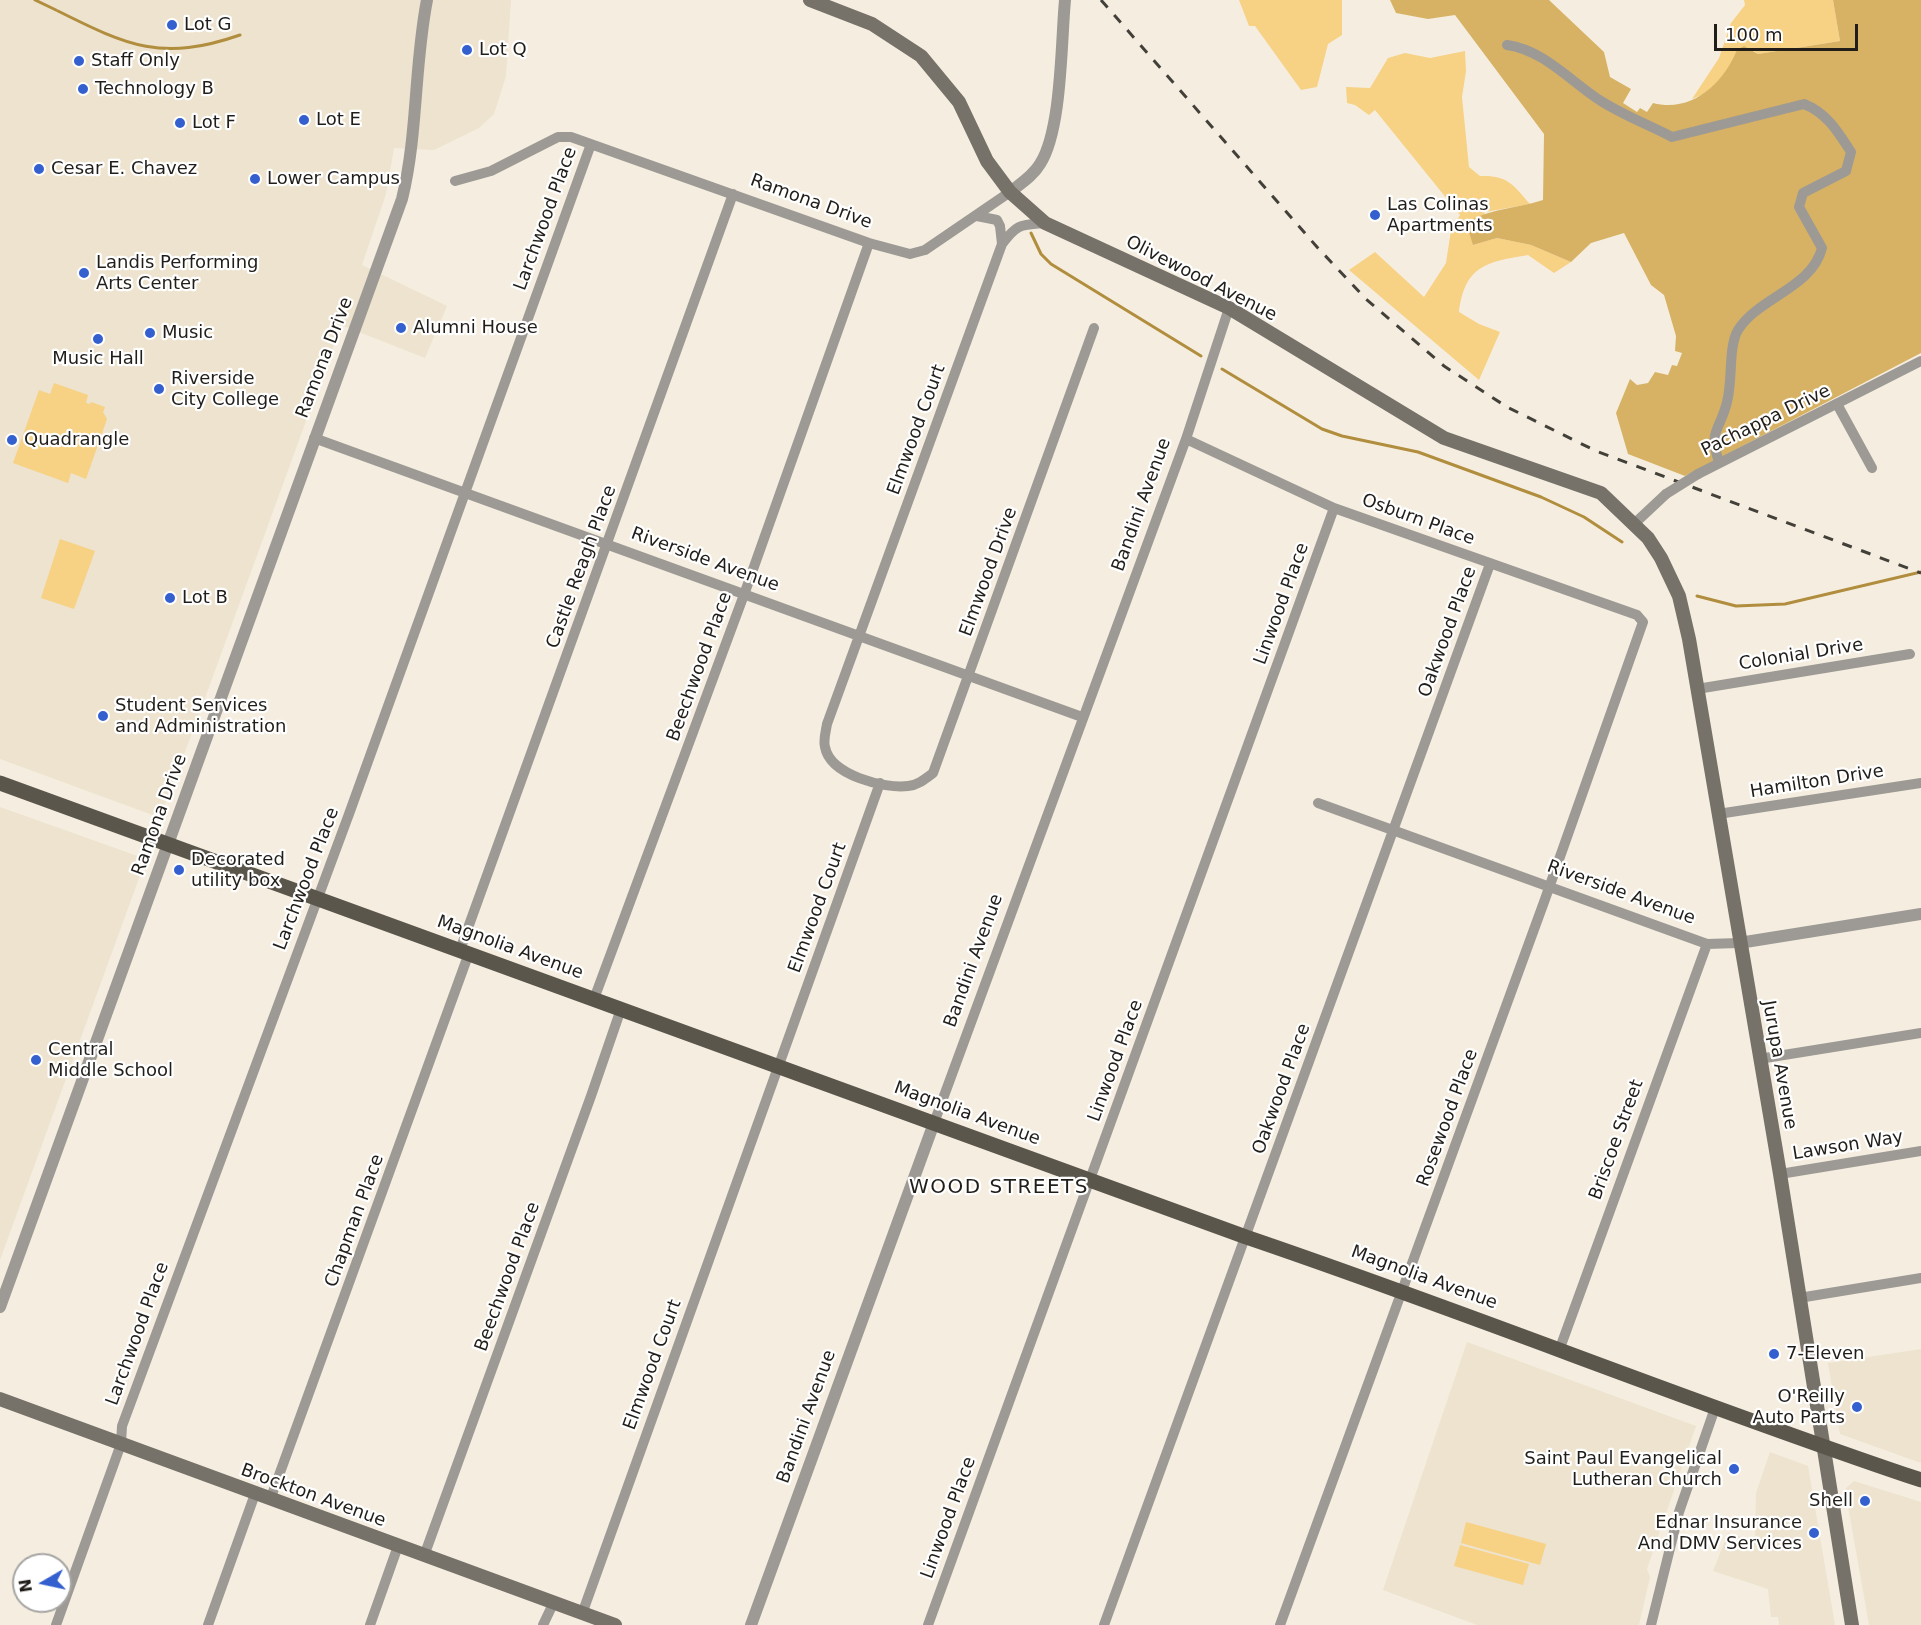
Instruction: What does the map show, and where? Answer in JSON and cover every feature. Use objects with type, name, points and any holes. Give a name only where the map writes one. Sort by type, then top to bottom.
[{"type":"main road","name":"Olivewood Avenue","points":[[810,0],[872,24],[921,56],[959,102],[987,161],[1010,192],[1045,223],[1229,308],[1444,438],[1601,493],[1634,524]]},
{"type":"main road","name":"Jurupa Avenue","points":[[1634,524],[1661,558],[1676,589],[1697,689],[1780,1174],[1852,1625]]},
{"type":"main road","name":"Magnolia Avenue","points":[[0,783],[1246,1237],[1402,1290],[1716,1408],[1921,1480]]},
{"type":"main road","name":"Brockton Avenue","points":[[0,1399],[615,1625]]},
{"type":"street","name":"Ramona Drive","points":[[0,1307],[402,199],[413,140],[416,77],[428,0]]},
{"type":"street","points":[[1010,192],[1034,172],[1047,151],[1055,111],[1065,0]]},
{"type":"street","points":[[1507,45],[1520,47],[1537,55],[1603,103],[1672,137],[1804,104],[1819,110],[1838,131],[1851,152],[1846,171],[1803,193],[1799,207],[1822,248],[1818,263],[1788,289],[1747,319],[1737,331],[1731,354],[1732,380],[1729,397],[1712,442],[1719,462]]},
{"type":"street","name":"Ramona Drive","points":[[455,181],[491,171],[558,137],[572,137],[899,252],[918,252],[977,216],[1010,192]]},
{"type":"street","name":"Larchwood Place","points":[[57,1625],[121,1444],[122,1426],[349,814],[591,144]]},
{"type":"street","name":"Castle Reagh Place","points":[[464,951],[733,194]]},
{"type":"street","points":[[977,216],[997,220],[1002,244]]},
{"type":"street","points":[[1002,244],[1013,229],[1021,225],[1045,223]]},
{"type":"street","name":"Beechwood Place","points":[[594,999],[745,592],[869,243]]},
{"type":"street","name":"Elmwood Court","points":[[582,1614],[880,783],[843,772],[830,760],[824,746],[827,724],[1002,244]]},
{"type":"street","name":"Bandini Avenue","points":[[751,1625],[1082,717],[1186,439],[1229,308]]},
{"type":"street","name":"Elmwood Drive","points":[[880,783],[910,786],[933,773],[1094,328]]},
{"type":"street","name":"Pachappa Drive","points":[[1634,524],[1666,494],[1719,462],[1921,361]]},
{"type":"street","points":[[1837,404],[1872,468]]},
{"type":"street","name":"Riverside Avenue","points":[[314,438],[745,592],[860,637],[969,674],[1082,717]]},
{"type":"street","name":"Osburn Place","points":[[1186,439],[1334,508],[1637,615],[1643,622]]},
{"type":"street","name":"Linwood Place","points":[[928,1625],[1334,508]]},
{"type":"street","name":"Oakwood Place","points":[[1104,1625],[1490,564]]},
{"type":"street","name":"Rosewood Place","points":[[1280,1625],[1550,886],[1643,622]]},
{"type":"street","name":"Colonial Drive","points":[[1697,689],[1910,654]]},
{"type":"street","name":"Hamilton Drive","points":[[1718,814],[1921,783]]},
{"type":"street","name":"Riverside Avenue","points":[[1318,803],[1707,944],[1739,943],[1921,914]]},
{"type":"street","name":"Briscoe Street","points":[[1560,1348],[1707,944]]},
{"type":"street","name":"Chapman Place","points":[[270,1500],[464,951]]},
{"type":"street","name":"Beechwood Place","points":[[424,1556],[621,1009]]},
{"type":"street","points":[[1759,1059],[1921,1033]]},
{"type":"street","name":"Lawson Way","points":[[1780,1174],[1921,1151]]},
{"type":"street","points":[[1799,1298],[1921,1278]]},
{"type":"street","points":[[1651,1625],[1679,1512],[1716,1408]]},
{"type":"street","points":[[208,1625],[255,1494]]},
{"type":"street","points":[[370,1625],[398,1546]]},
{"type":"street","points":[[543,1625],[553,1604]]},
{"type":"shaded area","name":"Riverside City College","points":[[0,0],[511,0],[506,76],[494,114],[479,128],[434,150],[394,148],[386,194],[362,265],[447,306],[425,358],[341,325],[197,720],[161,815],[158,817],[0,759]]},
{"type":"shaded area","points":[[1239,0],[1342,0],[1342,35],[1328,44],[1317,87],[1301,90],[1255,26],[1249,26]]},
{"type":"shaded area","points":[[1390,0],[1549,0],[1604,52],[1610,77],[1631,89],[1623,103],[1637,112],[1640,108],[1647,112],[1653,103],[1681,104],[1704,93],[1723,74],[1737,50],[1744,46],[1758,54],[1840,41],[1833,0],[1921,0],[1921,353],[1685,476],[1628,454],[1616,413],[1630,379],[1637,385],[1648,383],[1655,372],[1668,375],[1672,365],[1677,366],[1682,353],[1675,351],[1676,336],[1664,295],[1651,285],[1624,233],[1591,243],[1571,262],[1531,245],[1497,238],[1473,245],[1466,223],[1494,212],[1543,200],[1544,134],[1455,15],[1428,19],[1396,13]]},
{"type":"shaded area","points":[[1744,0],[1833,0],[1840,41],[1758,54],[1750,48],[1709,92],[1692,99],[1719,58],[1731,23],[1745,5]]},
{"type":"shaded area","points":[[1465,51],[1466,71],[1462,97],[1469,167],[1480,176],[1497,177],[1509,182],[1530,204],[1485,212],[1473,245],[1497,238],[1531,245],[1571,262],[1554,273],[1528,255],[1490,264],[1480,268],[1473,275],[1462,296],[1459,312],[1479,324],[1500,332],[1479,380],[1349,270],[1375,252],[1424,297],[1446,263],[1451,230],[1460,215],[1375,110],[1369,115],[1355,105],[1347,103],[1346,87],[1370,88],[1388,58],[1405,53],[1430,58]]},
{"type":"shaded area","points":[[54,383],[88,395],[86,403],[91,402],[105,407],[103,412],[107,419],[86,479],[71,473],[68,483],[13,463],[39,390],[50,394]]},
{"type":"shaded area","points":[[60,539],[95,551],[74,609],[41,598]]},
{"type":"shaded area","name":"Central Middle School","points":[[0,807],[146,859],[0,1260]]},
{"type":"shaded area","points":[[1467,1342],[1696,1426],[1647,1569],[1650,1577],[1639,1625],[1477,1625],[1383,1590]]},
{"type":"shaded area","points":[[1921,1349],[1921,1463],[1840,1434],[1828,1363]]},
{"type":"shaded area","points":[[1770,1452],[1808,1466],[1835,1625],[1779,1625],[1778,1617],[1771,1617],[1768,1589],[1713,1571],[1728,1533],[1755,1541],[1756,1493]]},
{"type":"shaded area","points":[[1854,1481],[1921,1502],[1921,1625],[1869,1625],[1845,1489]]},
{"type":"shaded area","points":[[1466,1522],[1546,1544],[1540,1565],[1461,1543]]},
{"type":"shaded area","points":[[1460,1545],[1529,1564],[1523,1585],[1454,1566]]},
{"type":"waterway","points":[[35,0],[56,10]]},
{"type":"waterway","points":[[58,11],[105,33],[146,46],[188,48],[240,35]]},
{"type":"waterway","points":[[1031,233],[1041,254],[1051,264],[1201,356]]},
{"type":"waterway","points":[[1222,369],[1322,429],[1342,436],[1418,452],[1541,497],[1584,517],[1622,542]]},
{"type":"waterway","points":[[1697,596],[1736,606],[1785,604],[1921,572]]},
{"type":"railway","points":[[1101,0],[1317,247],[1366,299],[1444,366],[1507,407],[1596,451],[1921,573]]},
{"type":"place","name":"Lot G","points":[[172,25]]},
{"type":"place","name":"Lot Q","points":[[467,50]]},
{"type":"place","name":"Staff Only","points":[[79,61]]},
{"type":"place","name":"Technology B","points":[[83,89]]},
{"type":"place","name":"Lot E","points":[[304,120]]},
{"type":"place","name":"Lot F","points":[[180,123]]},
{"type":"place","name":"Cesar E. Chavez","points":[[39,169]]},
{"type":"place","name":"Lower Campus","points":[[255,179]]},
{"type":"place","name":"Las Colinas Apartments","points":[[1375,215]]},
{"type":"place","name":"Landis Performing Arts Center","points":[[84,273]]},
{"type":"place","name":"Alumni House","points":[[401,328]]},
{"type":"place","name":"Music","points":[[150,333]]},
{"type":"place","name":"Music Hall","points":[[98,339]]},
{"type":"place","name":"Riverside City College","points":[[159,389]]},
{"type":"place","name":"Quadrangle","points":[[12,440]]},
{"type":"place","name":"Lot B","points":[[170,598]]},
{"type":"place","name":"Student Services and Administration","points":[[103,716]]},
{"type":"place","name":"Decorated utility box","points":[[179,870]]},
{"type":"place","name":"Central Middle School","points":[[36,1060]]},
{"type":"place","name":"7-Eleven","points":[[1774,1354]]},
{"type":"place","name":"O'Reilly Auto Parts","points":[[1857,1407]]},
{"type":"place","name":"Saint Paul Evangelical Lutheran Church","points":[[1734,1469]]},
{"type":"place","name":"Shell","points":[[1865,1501]]},
{"type":"place","name":"Ednar Insurance And DMV Services","points":[[1814,1533]]},
{"type":"district","name":"WOOD STREETS","points":[[999,1188]]}]
